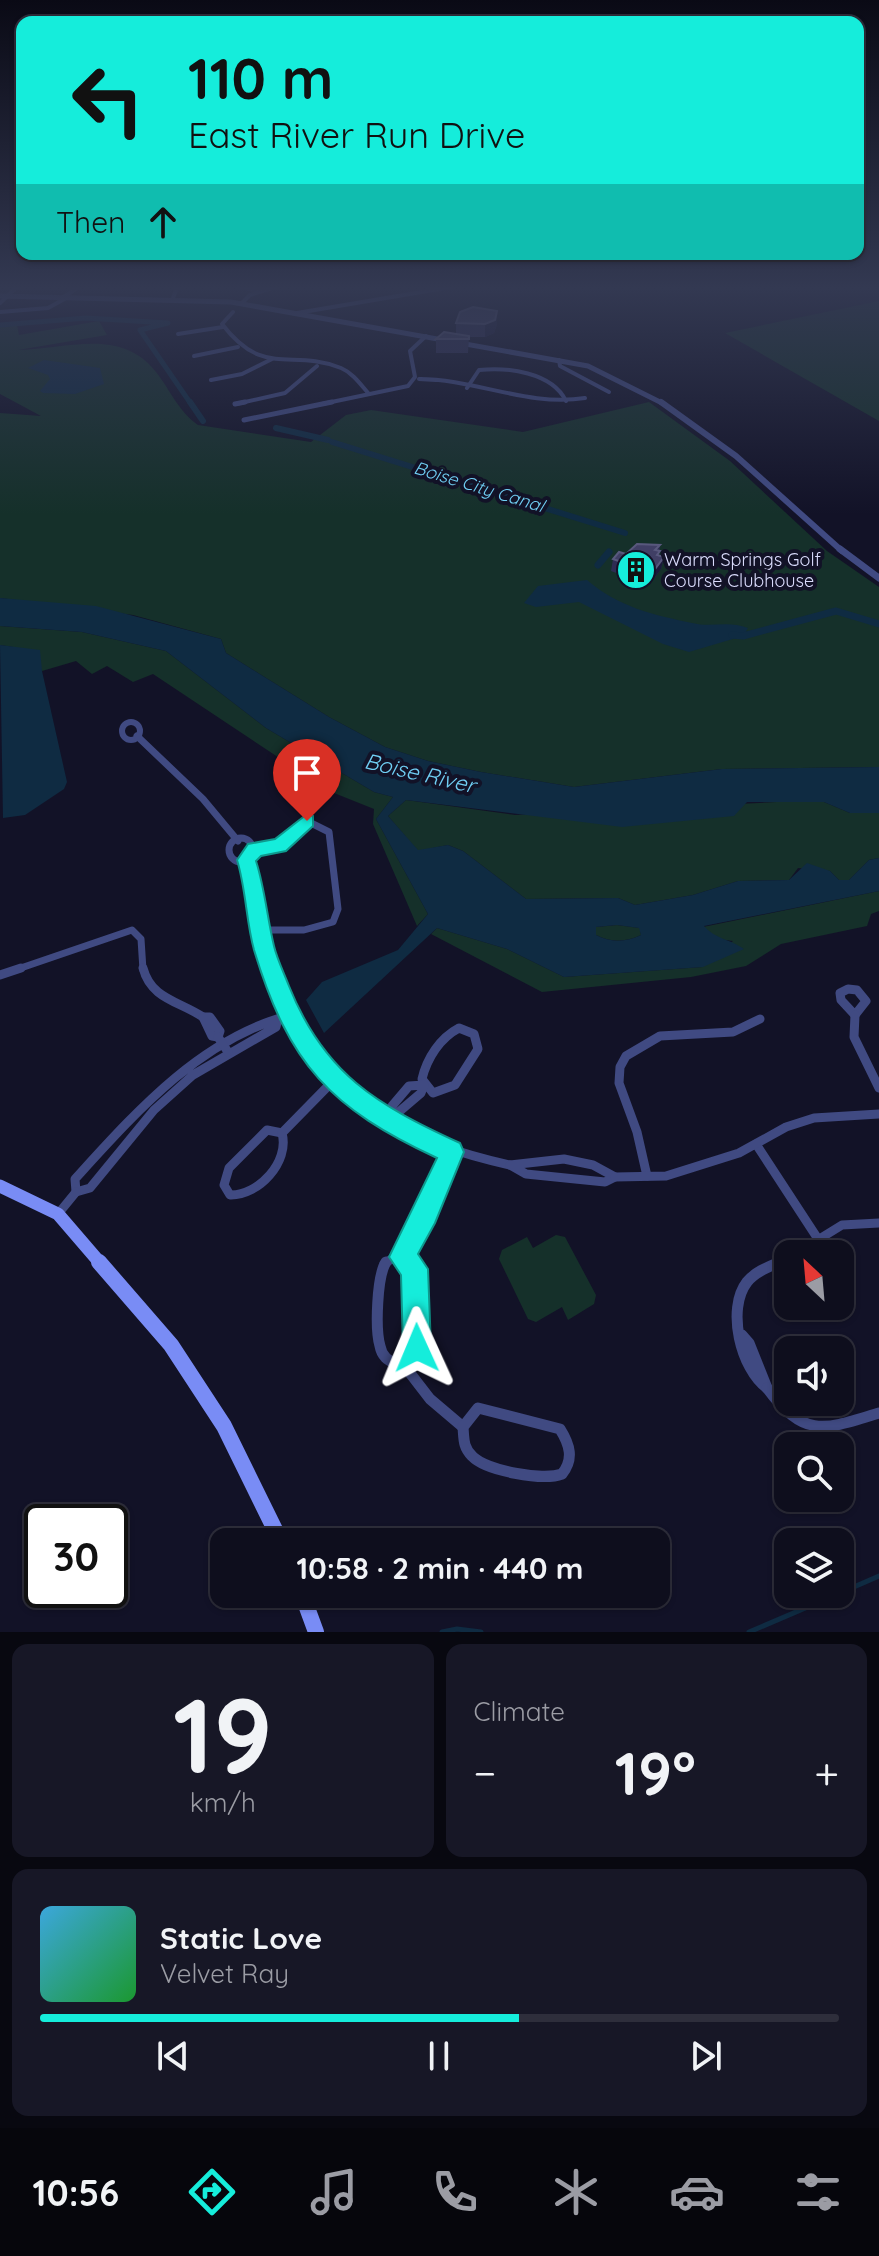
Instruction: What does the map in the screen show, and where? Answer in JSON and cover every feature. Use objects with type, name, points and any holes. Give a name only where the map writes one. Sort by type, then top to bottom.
[{"type":"main road","points":[[0,1186],[58,1214],[171,1345],[224,1426],[274,1528]]},
{"type":"main road","points":[[307,1608],[316,1632]]},
{"type":"street","points":[[211,380],[242,374],[266,362]]},
{"type":"street","points":[[292,362],[343,369],[369,394]]},
{"type":"street","points":[[412,362],[417,379]]},
{"type":"street","points":[[559,362],[560,366],[609,392]]},
{"type":"street","points":[[566,362],[622,379],[712,438],[837,549],[879,578]]},
{"type":"street","points":[[235,404],[285,393],[317,366]]},
{"type":"street","points":[[467,388],[483,369],[537,376],[566,395],[566,401]]},
{"type":"street","points":[[244,420],[408,386],[417,379],[566,401],[585,398]]},
{"type":"street","points":[[137,736],[203,799],[238,841]]},
{"type":"street","points":[[255,849],[249,841],[238,841],[229,847],[228,854],[236,861],[246,860],[255,849],[280,846],[307,821],[329,832],[338,909],[333,922],[303,933],[286,928],[260,930]]},
{"type":"street","points":[[246,860],[256,893],[260,930],[290,1015],[303,1042],[333,1081],[390,1119],[451,1152],[510,1165],[526,1174],[605,1182],[615,1177],[666,1176],[705,1165],[756,1144],[786,1127],[814,1118],[879,1114]]},
{"type":"street","points":[[0,975],[132,930],[143,945],[143,970],[160,998],[203,1017],[210,1017],[220,1031],[223,1044]]},
{"type":"street","points":[[76,1192],[75,1179],[149,1098],[186,1065],[271,1018],[290,1015]]},
{"type":"street","points":[[855,1015],[854,1037],[879,1088]]},
{"type":"street","points":[[647,1176],[637,1132],[619,1083],[620,1067],[626,1056],[660,1036],[733,1032],[760,1019]]},
{"type":"street","points":[[390,1119],[421,1093],[425,1068],[449,1032],[459,1028],[474,1034],[478,1049],[455,1086],[439,1094],[424,1085]]},
{"type":"street","points":[[58,1214],[76,1192],[90,1188],[154,1110],[223,1044]]},
{"type":"street","points":[[282,1133],[333,1081]]},
{"type":"street","points":[[272,1129],[282,1133],[287,1142],[285,1153],[253,1191],[242,1197],[230,1195],[224,1179],[229,1168],[262,1133],[272,1129]]},
{"type":"street","points":[[756,1144],[818,1239],[831,1227],[849,1221],[879,1223]]},
{"type":"street","points":[[402,1257],[415,1269],[418,1340],[414,1355],[403,1364],[390,1363],[379,1345],[379,1273],[385,1262],[402,1257],[426,1214],[451,1152]]},
{"type":"street","points":[[510,1165],[525,1159],[564,1161],[605,1168],[615,1177]]},
{"type":"street","points":[[774,1264],[755,1273],[743,1288],[738,1304],[741,1348],[746,1366],[791,1418],[818,1430],[840,1427],[879,1413]]},
{"type":"street","points":[[403,1364],[430,1399],[463,1427],[464,1445],[474,1459],[551,1480],[559,1477],[568,1464],[569,1445],[554,1425],[478,1408],[463,1427]]},
{"type":"green space","points":[[0,362],[146,362],[180,407],[198,425],[311,442],[346,415],[371,410],[523,432],[649,402],[730,461],[827,551],[879,587],[879,767],[722,769],[574,787],[481,772],[428,761],[385,747],[329,717],[226,653],[221,639],[133,615],[0,598],[0,413],[41,416],[0,394]]},
{"type":"green space","points":[[776,362],[879,362],[879,421]]},
{"type":"green space","points":[[0,626],[82,632],[166,651],[266,728],[374,792],[393,797],[376,819],[428,914],[417,926],[373,824],[374,809],[329,791],[153,674],[133,682],[107,666],[92,674],[76,661],[42,671],[13,647],[0,645]]},
{"type":"green space","points":[[406,800],[515,815],[824,802],[850,813],[879,813],[879,858],[869,860],[849,880],[839,880],[830,871],[798,868],[789,880],[738,881],[693,895],[635,905],[618,898],[526,899],[463,851],[448,845],[418,851],[388,816]]},
{"type":"green space","points":[[879,891],[879,911],[871,914],[867,926],[781,944],[746,966],[691,977],[542,992],[431,934],[437,928],[507,949],[564,977],[702,967],[733,941],[718,939],[703,927]]},
{"type":"green space","points":[[617,925],[640,928],[641,935],[618,941],[596,935],[596,927]]},
{"type":"green space","points":[[556,1235],[565,1237],[596,1295],[594,1304],[568,1320],[562,1307],[536,1322],[528,1319],[499,1259],[502,1250],[527,1237],[533,1248]]},
{"type":"water","points":[[40,362],[59,362],[100,368],[104,384],[75,394],[43,393],[40,391],[50,379],[48,375],[28,368]]},
{"type":"water","points":[[587,580],[611,597],[650,613],[699,624],[748,628],[743,636],[689,652],[663,644],[579,602],[536,607],[524,603],[538,586]]},
{"type":"water","name":"Boise River","points":[[0,598],[96,606],[221,639],[226,653],[329,717],[385,747],[428,761],[574,787],[722,769],[879,767],[879,813],[850,813],[824,802],[747,802],[734,816],[622,827],[406,800],[388,816],[418,850],[448,845],[463,851],[526,899],[618,898],[635,905],[693,895],[738,881],[789,880],[807,863],[830,871],[839,880],[849,880],[869,860],[879,858],[879,891],[704,926],[713,934],[744,949],[703,967],[564,977],[507,949],[437,928],[324,1033],[306,1000],[322,982],[398,950],[428,914],[376,819],[393,797],[374,792],[266,728],[166,651],[82,632],[0,626]],"holes":[[[617,925],[639,928],[641,935],[624,940],[596,935],[596,927]]]},
{"type":"water","points":[[0,645],[40,650],[67,782],[64,789],[25,815],[3,818]]},
{"type":"building","points":[[637,544],[660,545],[655,550],[660,551],[657,555],[664,557],[652,573],[613,559],[619,552],[626,554]]},
{"type":"waterway","name":"Boise City Canal","points":[[162,362],[191,404]]},
{"type":"waterway","name":"Boise City Canal","points":[[190,402],[203,421]]},
{"type":"waterway","name":"Boise City Canal","points":[[276,428],[328,440]]},
{"type":"waterway","name":"Boise City Canal","points":[[332,442],[625,533]]},
{"type":"waterway","name":"Boise City Canal","points":[[598,565],[609,552]]},
{"type":"waterway","name":"Boise City Canal","points":[[732,635],[743,636],[836,611],[879,624]]},
{"type":"waterway","points":[[854,1587],[879,1576]]},
{"type":"waterway","points":[[749,1632],[805,1608]]},
{"type":"waterway","points":[[442,1632],[457,1629],[481,1632]]},
{"type":"place","name":"Warm Springs Golf Course Clubhouse","points":[[636,570]]},
{"type":"route","points":[[307,821],[280,846],[255,849],[246,860],[256,893],[264,948],[290,1015],[303,1042],[333,1081],[387,1122],[451,1152],[426,1214],[402,1257],[415,1269],[417,1348]]}]
